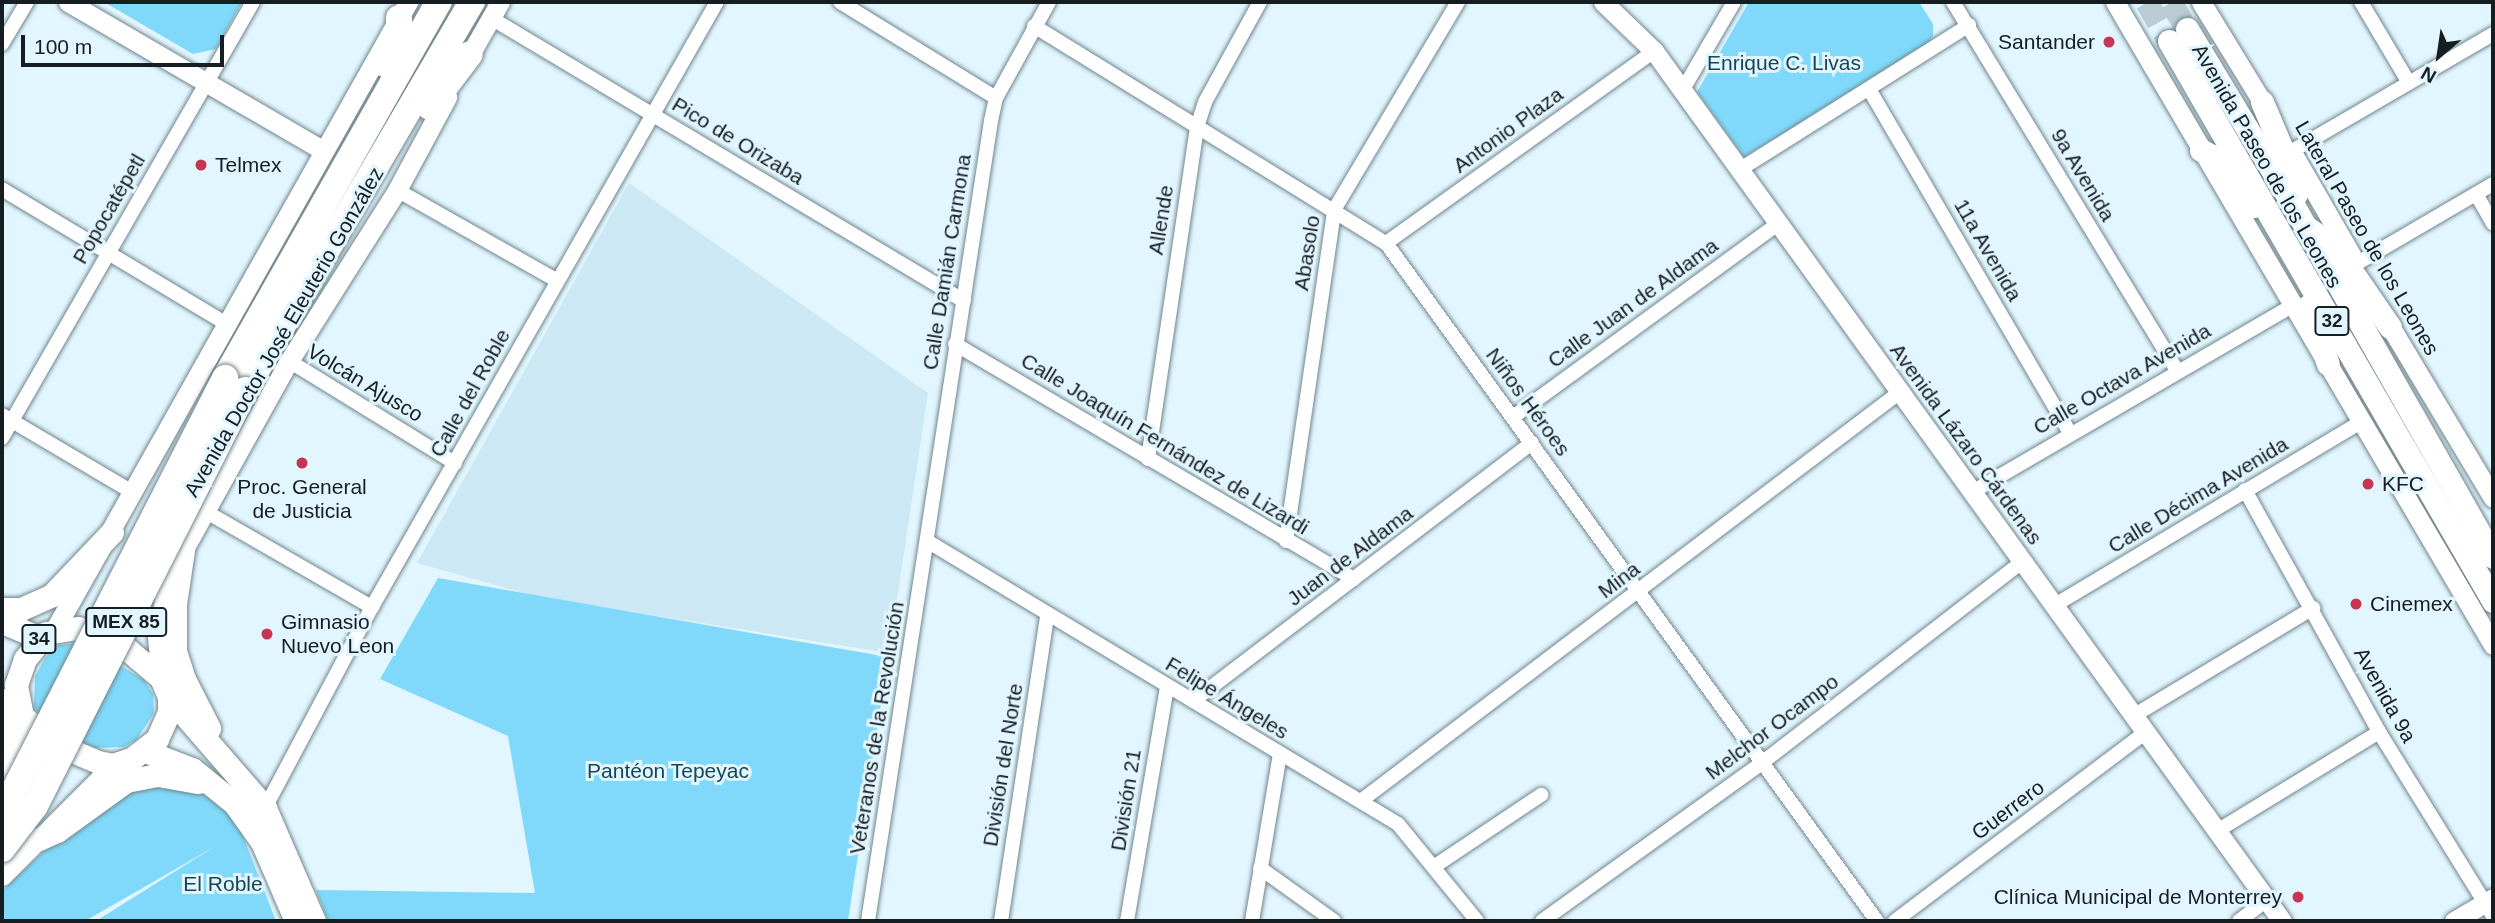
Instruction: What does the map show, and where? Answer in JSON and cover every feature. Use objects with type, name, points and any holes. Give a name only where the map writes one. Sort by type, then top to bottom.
[{"type":"highway","name":"Avenida Doctor José Eleuterio González","points":[[2,849],[35,806],[235,384],[342,169],[439,2]]},
{"type":"highway","name":"Avenida Doctor José Eleuterio González","points":[[2,814],[235,384],[488,7]]},
{"type":"highway","points":[[342,169],[341,147],[396,48],[404,10]]},
{"type":"highway","points":[[363,193],[399,159],[437,94],[470,54]]},
{"type":"main road","name":"Avenida Paseo de los Leones","points":[[2493,557],[2292,203],[2178,35],[2277,225],[2493,601]]},
{"type":"main road","points":[[2262,102],[2294,177],[2292,203]]},
{"type":"main road","points":[[2201,150],[2277,225]]},
{"type":"main road","points":[[2306,228],[2335,247],[2390,327]]},
{"type":"main road","points":[[2304,272],[2303,290],[2328,364]]},
{"type":"main road","points":[[2,609],[21,609],[52,595],[112,532]]},
{"type":"main road","points":[[183,550],[174,604],[178,664],[230,764]]},
{"type":"main road","name":"34","points":[[2,622],[47,633],[90,631],[128,650],[165,687],[265,808],[314,921]]},
{"type":"main road","name":"34","points":[[22,716],[10,668],[47,633]]},
{"type":"main road","points":[[22,716],[56,744],[113,765],[145,751],[164,727],[165,687]]},
{"type":"main road","points":[[2,700],[3,776]]},
{"type":"main road","points":[[145,751],[184,765],[221,790],[262,842],[296,921]]},
{"type":"main road","points":[[47,830],[57,831],[114,788],[135,779],[171,776],[221,790]]},
{"type":"street","points":[[2,44],[27,2]]},
{"type":"street","points":[[68,2],[322,150]]},
{"type":"street","name":"Popocatépetl","points":[[2,438],[7,418],[108,253],[253,2]]},
{"type":"street","name":"Calle del Roble","points":[[265,808],[372,607],[651,114],[718,2]]},
{"type":"street","points":[[840,2],[996,98]]},
{"type":"street","name":"Calle Damián Carmona","points":[[927,541],[955,344],[996,98],[1049,2]]},
{"type":"street","name":"Allende","points":[[1148,459],[1197,127],[1205,102],[1260,2]]},
{"type":"street","name":"Abasolo","points":[[1286,541],[1335,210],[1458,2]]},
{"type":"street","name":"Avenida Lázaro Cárdenas","points":[[1603,2],[1654,51],[2282,921]]},
{"type":"street","points":[[1682,91],[1734,2]]},
{"type":"street","name":"9a Avenida","points":[[1953,2],[2176,370]]},
{"type":"street","points":[[2115,2],[2493,645]]},
{"type":"street","name":"Lateral Paseo de los Leones","points":[[2201,2],[2292,152],[2390,327],[2493,498]]},
{"type":"street","points":[[2361,2],[2409,83]]},
{"type":"street","name":"Pico de Orizaba","points":[[488,7],[651,114],[964,301]]},
{"type":"street","name":"Avenida Doctor José Eleuterio González","points":[[165,687],[157,637],[168,578],[289,361],[397,190],[470,54],[488,7]]},
{"type":"street","points":[[47,633],[99,557],[225,323],[404,10]]},
{"type":"street","points":[[1740,170],[1969,25]]},
{"type":"street","name":"Niños Héroes","points":[[1034,26],[1386,243],[1877,921]]},
{"type":"street","points":[[2292,152],[2493,34]]},
{"type":"street","name":"Antonio Plaza","points":[[1386,243],[1654,51]]},
{"type":"street","name":"11a Avenida","points":[[1869,89],[2070,433]]},
{"type":"street","points":[[2356,264],[2493,184]]},
{"type":"street","points":[[2,190],[225,323]]},
{"type":"street","points":[[397,190],[556,281]]},
{"type":"street","points":[[2476,194],[2493,224]]},
{"type":"street","name":"Calle Juan de Aldama","points":[[1513,417],[1779,223]]},
{"type":"street","name":"Calle Octava Avenida","points":[[1974,491],[2176,370],[2293,304]]},
{"type":"street","name":"Calle Joaquín Fernández de Lizardi","points":[[955,344],[1354,579]]},
{"type":"street","name":"Volcán Ajusco","points":[[289,361],[455,463]]},
{"type":"street","name":"Mina","points":[[1362,800],[1900,392]]},
{"type":"street","points":[[7,418],[132,492]]},
{"type":"street","name":"Calle Décima Avenida","points":[[2055,605],[2362,421]]},
{"type":"street","name":"Juan de Aldama","points":[[1193,701],[1532,443]]},
{"type":"street","name":"Avenida 9a","points":[[2245,490],[2313,608],[2379,732],[2490,906]]},
{"type":"street","points":[[204,510],[372,607]]},
{"type":"street","name":"Felipe Ángeles","points":[[927,541],[1047,616],[1362,800],[1398,824],[1435,866],[1476,921]]},
{"type":"street","name":"Veteranos de la Revolución","points":[[868,921],[927,541]]},
{"type":"street","points":[[99,557],[104,584],[124,599],[145,599],[168,578]]},
{"type":"street","name":"Melchor Ocampo","points":[[1542,921],[1763,762],[2024,560]]},
{"type":"street","name":"Guerrero","points":[[1895,921],[2141,724],[2313,608]]},
{"type":"street","name":"División del Norte","points":[[1001,921],[1047,616]]},
{"type":"street","name":"División 21","points":[[1128,921],[1167,686]]},
{"type":"street","points":[[22,716],[16,748],[3,776],[36,792],[49,806],[47,830]]},
{"type":"street","points":[[2217,831],[2379,732]]},
{"type":"street","points":[[1252,921],[1280,754]]},
{"type":"street","points":[[2,876],[113,765]]},
{"type":"street","points":[[1435,866],[1541,795]]},
{"type":"street","points":[[1260,868],[1334,921]]},
{"type":"street","points":[[2239,921],[2267,900]]},
{"type":"street","points":[[2454,921],[2490,906]]},
{"type":"shaded area","points":[[629,183],[928,393],[889,653],[538,597],[417,563]]},
{"type":"green space","points":[[104,2],[242,2],[216,49],[193,54]]},
{"type":"green space","name":"Enrique C. Livas","points":[[1749,2],[1919,2],[1933,24],[1933,36],[1926,48],[1744,157],[1697,92]]},
{"type":"green space","name":"Pantéon Tepeyac","points":[[438,578],[888,657],[848,921],[328,921],[316,890],[535,893],[508,736],[380,679]]},
{"type":"green space","points":[[73,644],[97,651],[144,680],[153,694],[154,713],[137,739],[124,747],[95,748],[78,743],[34,708],[35,677],[45,658],[58,645]]},
{"type":"green space","name":"El Roble","points":[[193,783],[219,803],[241,831],[276,921],[96,921],[214,847],[85,921],[2,921],[2,891],[113,786]]},
{"type":"tunnel","points":[[2147,2],[2169,41]]},
{"type":"tunnel","points":[[2171,2],[2187,29]]},
{"type":"place","name":"Santander","points":[[2109,42]]},
{"type":"place","name":"Telmex","points":[[201,165]]},
{"type":"place","name":"Proc. General de Justicia","points":[[302,463]]},
{"type":"place","name":"KFC","points":[[2368,484]]},
{"type":"place","name":"Cinemex","points":[[2356,604]]},
{"type":"place","name":"Gimnasio Nuevo Leon","points":[[267,634]]},
{"type":"place","name":"Clínica Municipal de Monterrey","points":[[2298,897]]}]
